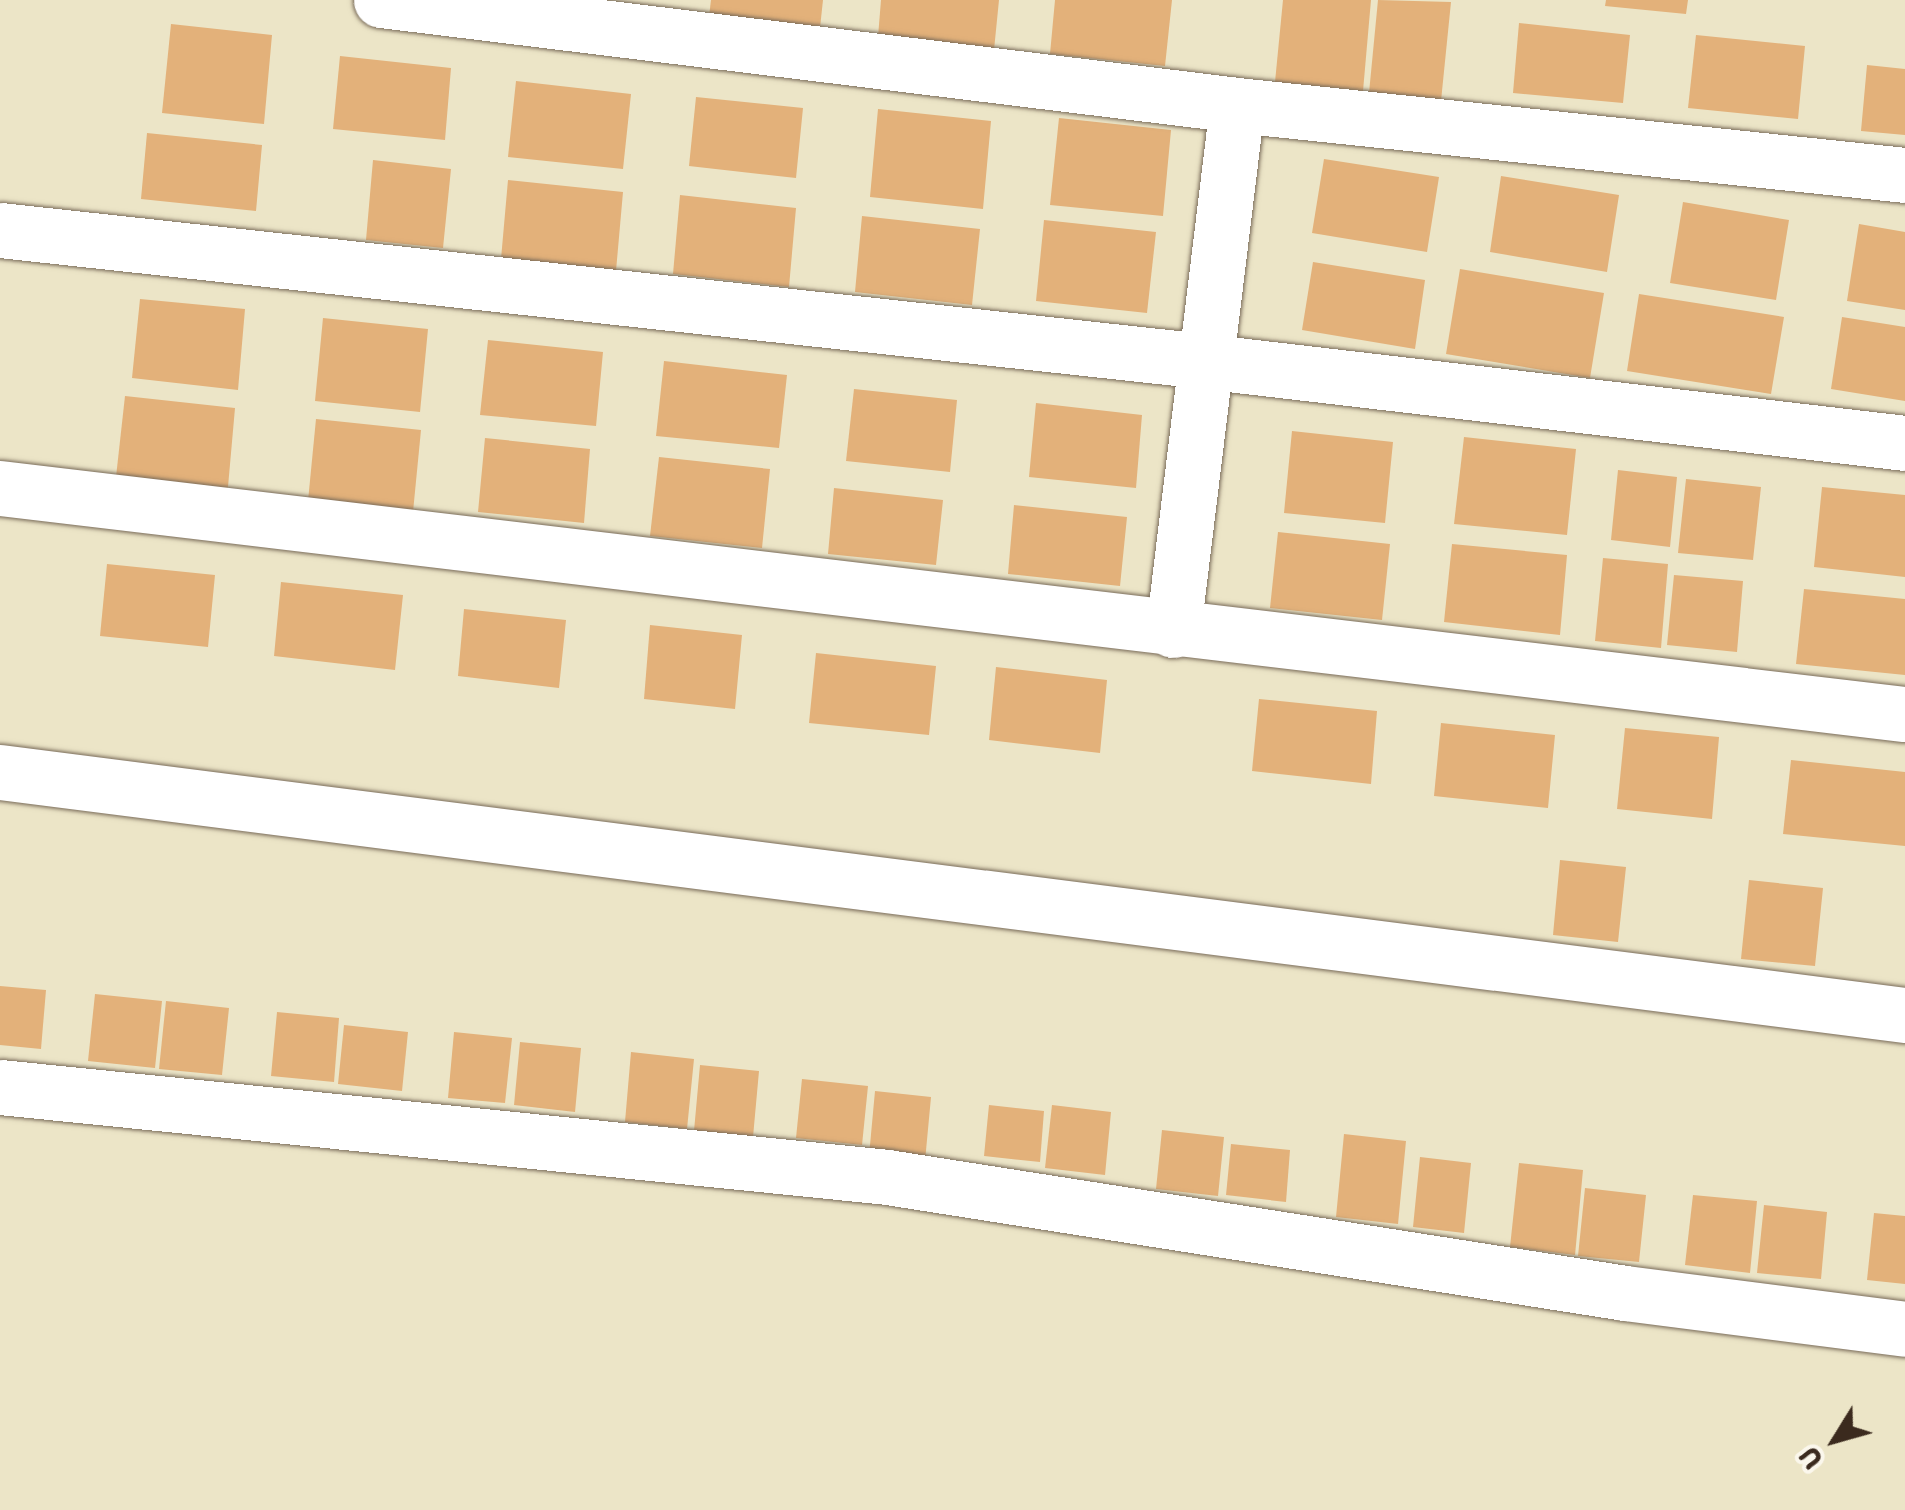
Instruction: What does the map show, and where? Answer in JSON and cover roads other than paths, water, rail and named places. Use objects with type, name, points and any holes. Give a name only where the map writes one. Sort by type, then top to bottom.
[{"type":"street","points":[[382,0],[1237,106],[1905,176]]},
{"type":"street","points":[[1173,630],[1237,106]]},
{"type":"street","points":[[0,230],[1204,361],[1905,443]]},
{"type":"street","points":[[0,488],[1905,714]]},
{"type":"street","points":[[0,772],[1905,1016]]},
{"type":"street","points":[[0,1087],[887,1177],[1625,1293],[1905,1329]]}]
